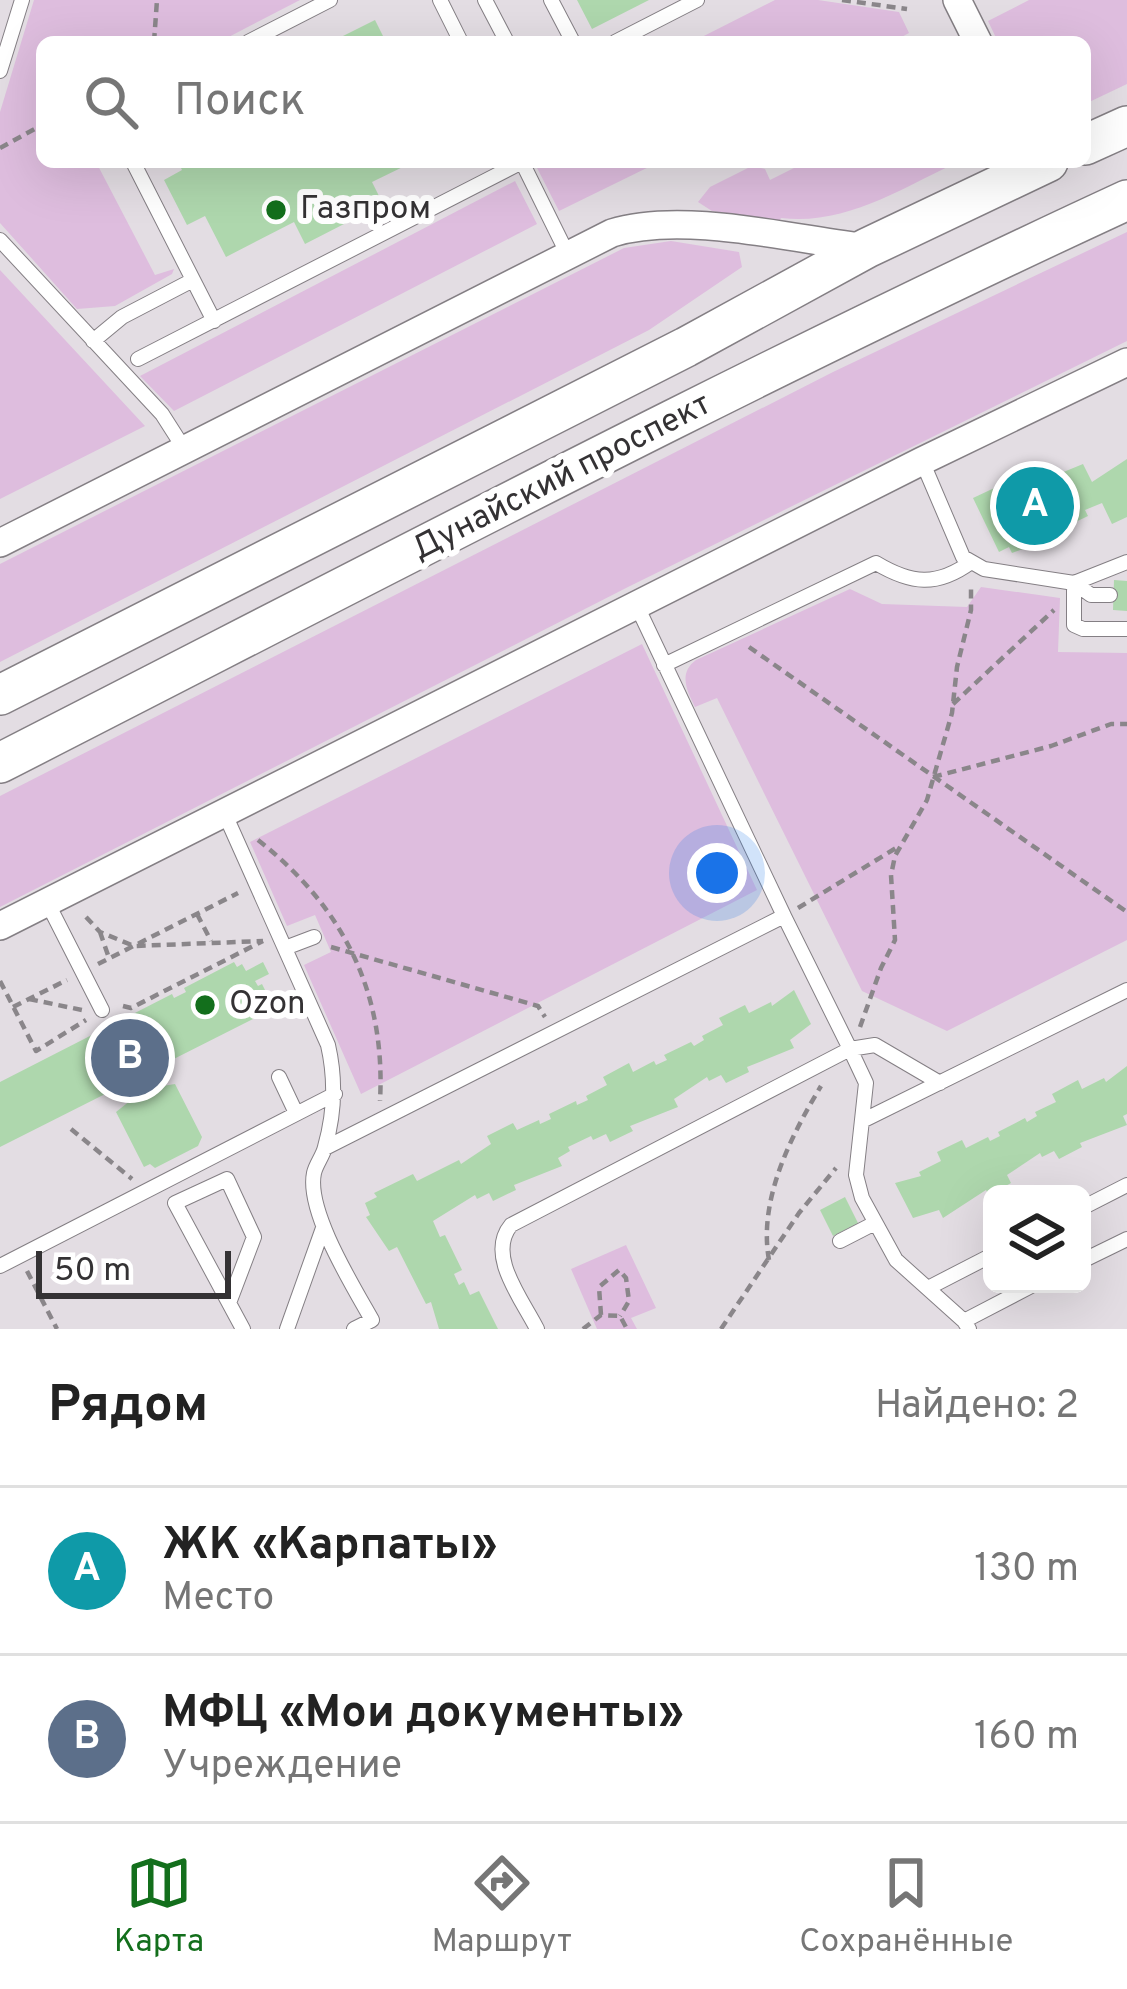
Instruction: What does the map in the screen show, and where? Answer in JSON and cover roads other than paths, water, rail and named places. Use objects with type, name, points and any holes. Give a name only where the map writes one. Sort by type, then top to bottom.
[{"type":"main road","points":[[1091,142],[1127,126]]},
{"type":"main road","name":"Дунайский проспект","points":[[0,695],[686,347],[991,177],[1025,168]]},
{"type":"main road","name":"Дунайский проспект","points":[[0,763],[608,454],[1127,200]]},
{"type":"street","points":[[957,0],[975,36]]},
{"type":"street","points":[[0,543],[612,233],[657,224],[868,248]]},
{"type":"street","points":[[0,926],[1127,362]]},
{"type":"lane","points":[[0,71],[22,0]]},
{"type":"lane","points":[[260,36],[330,0]]},
{"type":"lane","points":[[440,0],[458,36]]},
{"type":"lane","points":[[485,0],[504,36]]},
{"type":"lane","points":[[551,0],[570,36]]},
{"type":"lane","points":[[627,36],[698,0]]},
{"type":"lane","points":[[137,168],[214,321]]},
{"type":"lane","points":[[138,359],[510,168]]},
{"type":"lane","points":[[525,168],[568,256]]},
{"type":"lane","points":[[0,240],[162,415],[185,450]]},
{"type":"lane","points":[[93,341],[122,317],[193,280]]},
{"type":"lane","points":[[922,461],[963,556],[971,562],[984,569],[1074,584],[1091,595],[1110,595]]},
{"type":"lane","points":[[664,664],[875,562],[902,578],[948,579],[971,562]]},
{"type":"lane","points":[[1074,584],[1127,562]]},
{"type":"lane","points":[[1074,584],[1074,625],[1127,629]]},
{"type":"lane","points":[[636,604],[866,1083],[856,1175],[875,1223],[896,1260],[967,1325],[1020,1293]]},
{"type":"lane","points":[[224,812],[328,1045],[336,1078],[325,1148],[313,1177],[323,1228],[372,1320],[354,1329]]},
{"type":"lane","points":[[47,902],[98,1011]]},
{"type":"lane","points":[[325,1148],[784,916]]},
{"type":"lane","points":[[285,948],[314,937]]},
{"type":"lane","points":[[862,1121],[1127,990]]},
{"type":"lane","points":[[537,1329],[502,1258],[503,1234],[512,1225],[850,1049],[875,1045],[940,1083]]},
{"type":"lane","points":[[279,1077],[296,1113]]},
{"type":"lane","points":[[0,1266],[334,1094]]},
{"type":"lane","points":[[229,1303],[254,1237],[226,1179],[175,1203],[243,1329]]},
{"type":"lane","points":[[1091,1203],[1127,1185]]},
{"type":"lane","points":[[840,1241],[875,1223]]},
{"type":"lane","points":[[286,1329],[323,1228]]},
{"type":"lane","points":[[1091,1257],[1127,1239]]},
{"type":"lane","points":[[928,1288],[983,1260]]},
{"type":"place","name":"Газпром","points":[[276,210]]},
{"type":"place","name":"ЖК «Карпаты»","points":[[1035,506]]},
{"type":"place","name":"Ozon","points":[[205,1005]]},
{"type":"place","name":"МФЦ «Мои документы»","points":[[130,1058]]}]
